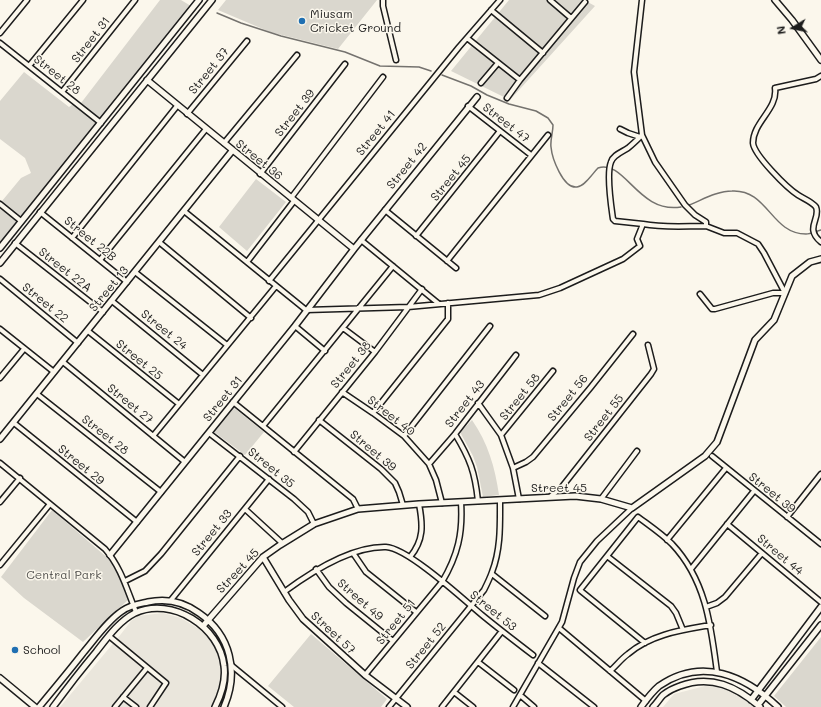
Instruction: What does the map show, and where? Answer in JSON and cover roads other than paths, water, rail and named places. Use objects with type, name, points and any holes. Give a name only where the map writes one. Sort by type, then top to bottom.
[{"type":"street","points":[[0,33],[27,0]]},
{"type":"street","points":[[29,66],[83,0]]},
{"type":"street","name":"Street 31","points":[[62,92],[135,0]]},
{"type":"street","points":[[0,248],[199,0]]},
{"type":"street","points":[[0,263],[212,0]]},
{"type":"street","points":[[383,0],[383,6],[396,60]]},
{"type":"street","name":"Street 41","points":[[269,281],[467,38],[500,0]]},
{"type":"street","points":[[550,0],[571,18]]},
{"type":"street","points":[[642,0],[634,72],[641,136],[655,162],[685,205],[696,216],[706,222],[706,226]]},
{"type":"street","points":[[775,0],[792,20],[821,60]]},
{"type":"street","points":[[507,98],[520,80],[585,2]]},
{"type":"street","points":[[491,10],[543,53]]},
{"type":"street","points":[[467,38],[520,80]]},
{"type":"street","name":"Street 37","points":[[187,114],[247,41]]},
{"type":"street","name":"Street 28","points":[[0,43],[101,123]]},
{"type":"street","points":[[224,143],[296,55]]},
{"type":"street","points":[[481,84],[498,63]]},
{"type":"street","name":"Street 39","points":[[260,174],[345,64]]},
{"type":"street","points":[[821,76],[816,79],[775,88],[776,97],[756,129],[753,143],[754,149],[761,160],[793,192],[816,207],[818,216],[813,229],[815,236],[821,242]]},
{"type":"street","points":[[247,262],[383,77]]},
{"type":"street","name":"Street 36","points":[[147,80],[260,174],[354,249]]},
{"type":"street","points":[[124,94],[131,100]]},
{"type":"street","name":"Street 42","points":[[354,249],[468,106],[477,97]]},
{"type":"street","points":[[72,238],[177,106]]},
{"type":"street","name":"Street 47","points":[[468,106],[531,156]]},
{"type":"street","points":[[100,260],[206,129]]},
{"type":"street","points":[[620,129],[628,133],[641,136]]},
{"type":"street","name":"Street 45","points":[[416,236],[500,132]]},
{"type":"street","points":[[447,261],[548,135]]},
{"type":"street","points":[[641,136],[628,148],[616,155],[611,161],[609,175],[610,200],[613,219],[615,221],[678,227],[706,226],[724,233],[737,233],[758,244],[785,293]]},
{"type":"street","name":"Street 13","points":[[0,439],[232,151]]},
{"type":"street","points":[[55,180],[61,186]]},
{"type":"street","points":[[0,204],[21,221]]},
{"type":"street","points":[[385,210],[456,268]]},
{"type":"street","points":[[184,211],[306,310],[408,307],[539,295],[560,288],[623,259],[640,246],[637,239],[643,224]]},
{"type":"street","name":"Street 22B","points":[[40,212],[127,282]]},
{"type":"street","points":[[361,240],[439,304]]},
{"type":"street","points":[[159,242],[251,318]]},
{"type":"street","name":"Street 22A","points":[[15,243],[103,312]]},
{"type":"street","name":"Street 31","points":[[110,555],[295,326],[354,249]]},
{"type":"street","points":[[513,707],[559,628],[580,562],[597,541],[632,508],[705,456],[717,442],[755,340],[774,320],[792,276],[810,262],[821,259]]},
{"type":"street","points":[[263,426],[393,266]]},
{"type":"street","points":[[135,272],[227,345]]},
{"type":"street","name":"Street 22","points":[[0,279],[78,343]]},
{"type":"street","points":[[153,436],[276,286]]},
{"type":"street","name":"Street 38","points":[[294,452],[375,352],[422,289]]},
{"type":"street","points":[[700,294],[712,309],[715,309],[773,293],[785,293]]},
{"type":"street","name":"Street 24","points":[[112,301],[203,374]]},
{"type":"street","points":[[373,413],[448,318],[448,303]]},
{"type":"street","points":[[295,326],[325,351]]},
{"type":"street","points":[[404,436],[490,326]]},
{"type":"street","points":[[343,328],[375,352]]},
{"type":"street","points":[[0,329],[54,372]]},
{"type":"street","name":"Street 25","points":[[88,331],[179,404]]},
{"type":"street","name":"Street 56","points":[[513,468],[533,457],[633,334]]},
{"type":"street","name":"Street 55","points":[[552,496],[562,488],[651,374],[654,369],[648,345]]},
{"type":"street","points":[[0,378],[24,349]]},
{"type":"street","name":"Street 43","points":[[429,464],[455,434],[516,355]]},
{"type":"street","name":"Street 27","points":[[63,362],[185,462]]},
{"type":"street","name":"Street 58","points":[[501,435],[554,371]]},
{"type":"street","name":"Street 40","points":[[342,392],[404,436],[429,464],[436,480],[442,503]]},
{"type":"street","name":"Street 28","points":[[37,394],[161,492]]},
{"type":"street","points":[[233,402],[353,499],[358,509]]},
{"type":"street","points":[[478,403],[501,435],[513,468],[518,499]]},
{"type":"street","name":"Street 39","points":[[319,420],[381,469],[395,483],[403,506]]},
{"type":"street","name":"Street 29","points":[[14,423],[137,522]]},
{"type":"street","name":"Street 35","points":[[209,432],[308,512],[314,524]]},
{"type":"street","points":[[455,434],[468,454],[473,470],[478,501]]},
{"type":"street","points":[[601,499],[637,451]]},
{"type":"street","points":[[125,581],[145,571],[161,554],[240,456]]},
{"type":"street","name":"Street 39","points":[[712,456],[821,543]]},
{"type":"street","points":[[0,463],[105,549],[114,559],[125,581],[136,612]]},
{"type":"street","points":[[667,540],[726,468]]},
{"type":"street","points":[[787,517],[821,474]]},
{"type":"street","points":[[0,502],[20,478]]},
{"type":"street","name":"Street 33","points":[[171,600],[269,480]]},
{"type":"street","points":[[691,569],[754,491]]},
{"type":"street","name":"Street 45","points":[[203,626],[263,557],[282,543],[314,524],[358,509],[552,496],[575,496],[601,499],[632,508]]},
{"type":"street","name":"Street 52","points":[[396,698],[484,590],[492,574],[499,538],[500,500]]},
{"type":"street","name":"Street 51","points":[[366,675],[442,582],[456,556],[461,530],[461,502]]},
{"type":"street","points":[[0,565],[50,504]]},
{"type":"street","points":[[410,557],[420,542],[422,522],[419,504]]},
{"type":"street","points":[[245,509],[282,543]]},
{"type":"street","points":[[645,643],[580,590],[638,517],[667,540],[691,569],[702,593],[711,625],[718,672]]},
{"type":"street","name":"Street 44","points":[[727,524],[821,602]]},
{"type":"street","name":"Street 53","points":[[284,592],[316,569],[328,563],[353,553],[387,547],[400,551],[410,557],[532,655]]},
{"type":"street","points":[[353,553],[366,572],[416,612]]},
{"type":"street","points":[[706,607],[717,603],[725,597],[762,553]]},
{"type":"street","points":[[607,556],[671,606],[676,613],[683,630]]},
{"type":"street","name":"Street 57","points":[[263,557],[284,592],[303,619],[366,675],[407,707]]},
{"type":"street","name":"Street 49","points":[[316,569],[330,587],[346,603],[393,641]]},
{"type":"street","points":[[492,574],[545,616]]},
{"type":"street","points":[[39,707],[102,630],[122,611],[133,605],[155,600],[171,600],[190,607],[209,619],[219,631],[227,646],[231,665],[231,684],[224,707]]},
{"type":"street","points":[[751,700],[821,607]]},
{"type":"street","points":[[53,707],[109,636],[127,618],[136,612],[151,609],[170,610],[190,618],[203,626],[218,644],[222,654],[224,678],[221,693],[214,707]]},
{"type":"street","points":[[610,671],[629,653],[645,643],[667,634],[711,625]]},
{"type":"street","points":[[653,707],[663,695],[682,685],[689,682],[705,681],[713,681],[730,686],[759,706],[765,695],[821,625]]},
{"type":"street","points":[[559,628],[646,701]]},
{"type":"street","points":[[442,707],[502,631]]},
{"type":"street","points":[[109,636],[166,684],[150,707]]},
{"type":"street","points":[[478,662],[514,690]]},
{"type":"street","points":[[538,663],[594,707]]},
{"type":"street","points":[[231,665],[282,707]]},
{"type":"street","points":[[115,707],[147,668]]},
{"type":"street","points":[[70,670],[77,675]]},
{"type":"street","points":[[641,707],[659,687],[686,674],[704,671],[722,672],[738,678],[765,695],[778,707]]},
{"type":"street","points":[[679,677],[682,685]]},
{"type":"street","points":[[0,678],[35,707]]},
{"type":"street","points":[[454,692],[474,707]]},
{"type":"street","points":[[520,695],[534,707]]},
{"type":"street","points":[[123,697],[136,707]]},
{"type":"street","points":[[389,707],[396,698]]},
{"type":"waterway","points":[[217,13],[241,23],[281,36],[345,52],[380,66],[419,67],[431,71]]},
{"type":"waterway","points":[[442,75],[471,86],[487,95],[509,104],[536,111],[548,118],[553,125],[551,144],[556,165],[563,178],[572,186],[577,187],[583,184],[598,168],[608,167],[625,178],[654,203],[666,207],[681,207]]},
{"type":"waterway","points":[[689,205],[721,192],[744,192],[754,197],[777,220],[794,232],[808,234],[821,230]]},
{"type":"place","name":"Miusam Cricket Ground","points":[[302,21]]},
{"type":"place","name":"School","points":[[15,650]]},
{"type":"park label","name":"Central Park","points":[[64,575]]}]
